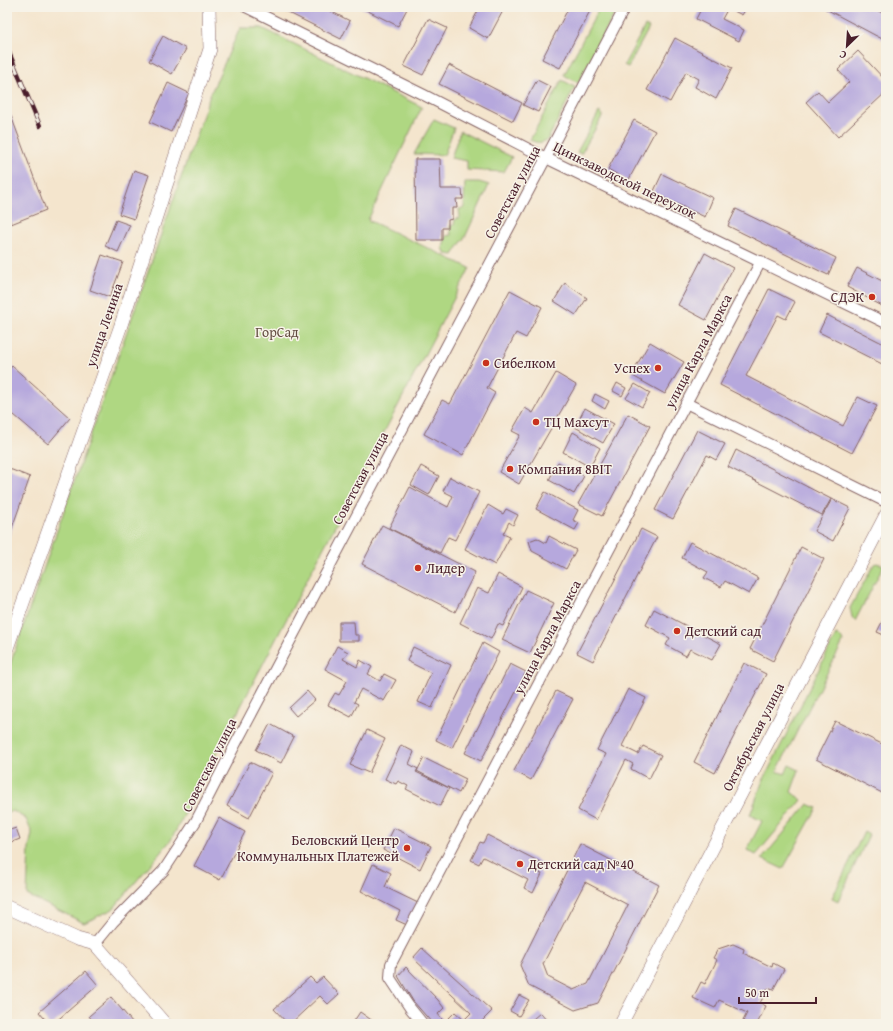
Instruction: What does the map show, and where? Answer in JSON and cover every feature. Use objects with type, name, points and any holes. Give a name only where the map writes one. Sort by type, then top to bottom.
[{"type":"street","name":"улица Ленина","points":[[7,648],[120,328],[210,48],[208,7]]},
{"type":"street","name":"Цинкзаводской переулок","points":[[246,7],[424,94],[546,158],[761,261],[886,323]]},
{"type":"street","name":"Советская улица","points":[[95,944],[113,922],[164,870],[196,821],[241,733],[625,7]]},
{"type":"street","name":"улица Карла Маркса","points":[[423,1024],[410,1008],[390,978],[391,964],[761,261]]},
{"type":"street","points":[[686,403],[886,502]]},
{"type":"street","name":"Октябрьская улица","points":[[621,1024],[886,515]]},
{"type":"street","points":[[7,907],[77,939],[95,944],[165,1024]]},
{"type":"green space","points":[[600,7],[618,7],[578,83],[564,75]]},
{"type":"green space","points":[[645,26],[649,28],[628,67],[624,65]]},
{"type":"green space","name":"ГорСад","points":[[240,28],[262,28],[422,107],[368,220],[470,268],[171,840],[113,909],[84,923],[27,895],[29,848],[32,833],[26,819],[13,811],[7,812],[7,673],[210,95]]},
{"type":"green space","points":[[562,80],[575,87],[548,139],[543,142],[535,142],[530,140]]},
{"type":"green space","points":[[599,112],[603,115],[581,154],[577,152]]},
{"type":"green space","points":[[434,119],[454,128],[444,155],[414,154]]},
{"type":"green space","points":[[460,131],[512,157],[504,172],[467,170],[467,161],[451,158]]},
{"type":"green space","points":[[465,182],[479,182],[489,185],[466,235],[453,255],[446,254],[443,248],[446,236],[451,235],[450,226],[454,225],[455,219],[460,218],[459,209],[464,208]]},
{"type":"green space","points":[[876,563],[884,565],[855,621],[852,617],[850,608]]},
{"type":"green space","points":[[836,635],[841,637],[843,642],[777,771],[785,774],[789,765],[799,770],[791,792],[802,800],[756,855],[747,850],[762,821],[750,815],[762,783]]},
{"type":"green space","points":[[808,804],[817,808],[783,869],[762,859]]},
{"type":"green space","points":[[864,832],[869,835],[838,901],[832,898]]},
{"type":"building","points":[[277,7],[322,7],[350,21],[341,39]]},
{"type":"building","points":[[360,7],[408,7],[398,26]]},
{"type":"building","points":[[480,7],[505,7],[488,39],[469,28]]},
{"type":"building","points":[[569,7],[592,7],[560,68],[542,59]]},
{"type":"building","points":[[702,7],[747,7],[742,15],[728,8],[722,19],[744,30],[739,41],[696,19]]},
{"type":"building","points":[[822,7],[871,7],[886,15],[886,41]]},
{"type":"building","points":[[428,19],[447,28],[423,75],[404,66]]},
{"type":"building","points":[[163,36],[186,49],[172,74],[149,61]]},
{"type":"building","points":[[675,38],[732,68],[716,99],[695,87],[699,79],[686,72],[670,102],[647,90]]},
{"type":"building","points":[[858,51],[886,81],[886,92],[838,137],[806,102],[818,91],[828,102],[849,82],[838,70]]},
{"type":"building","points":[[449,65],[522,103],[513,121],[439,84]]},
{"type":"building","points":[[537,80],[551,87],[538,112],[523,105]]},
{"type":"building","points":[[168,83],[189,93],[171,132],[150,122]]},
{"type":"building","points":[[7,105],[46,210],[11,224],[7,212]]},
{"type":"building","points":[[634,120],[655,131],[628,181],[608,169]]},
{"type":"building","points":[[415,159],[440,159],[441,189],[462,189],[463,199],[456,199],[457,208],[452,208],[452,219],[448,220],[448,228],[442,228],[442,240],[416,240]]},
{"type":"building","points":[[134,170],[149,175],[134,219],[119,214]]},
{"type":"building","points":[[662,174],[713,198],[705,217],[653,193]]},
{"type":"building","points":[[736,209],[836,258],[828,275],[728,226]]},
{"type":"building","points":[[116,220],[130,225],[118,252],[105,246]]},
{"type":"building","points":[[705,253],[733,268],[706,320],[678,305]]},
{"type":"building","points":[[102,255],[123,262],[110,297],[90,290]]},
{"type":"building","points":[[857,268],[886,283],[886,308],[847,287]]},
{"type":"building","points":[[565,283],[587,298],[576,315],[554,301]]},
{"type":"building","points":[[769,289],[795,302],[786,319],[778,315],[746,376],[843,426],[858,397],[877,406],[852,453],[720,385]]},
{"type":"building","name":"Сибелком","points":[[510,290],[542,307],[526,338],[516,333],[487,388],[495,393],[463,455],[424,434],[442,400],[450,404]]},
{"type":"building","points":[[827,315],[886,345],[886,366],[819,332]]},
{"type":"building","name":"Успех","points":[[650,342],[684,362],[665,394],[631,375]]},
{"type":"building","points":[[12,366],[70,418],[48,444],[7,409],[7,372]]},
{"type":"building","name":"ТЦ Махсут","points":[[556,373],[576,385],[519,484],[499,472],[520,435],[512,431],[525,408],[533,413]]},
{"type":"building","points":[[617,383],[626,388],[622,396],[613,391]]},
{"type":"building","points":[[635,384],[650,393],[642,407],[626,398]]},
{"type":"building","points":[[595,394],[609,401],[605,409],[592,401]]},
{"type":"building","points":[[585,408],[614,424],[603,443],[575,427]]},
{"type":"building","points":[[628,414],[650,426],[602,516],[578,504]]},
{"type":"building","points":[[697,430],[725,444],[716,460],[707,455],[673,519],[655,510]]},
{"type":"building","points":[[573,432],[600,448],[590,467],[563,452]]},
{"type":"building","points":[[736,450],[831,499],[822,515],[728,467]]},
{"type":"building","points":[[558,462],[584,476],[574,494],[549,480]]},
{"type":"building","points":[[421,466],[439,476],[429,495],[411,485]]},
{"type":"building","points":[[7,468],[30,477],[7,542]]},
{"type":"building","points":[[450,477],[479,492],[455,540],[448,537],[440,553],[389,528],[410,487],[448,507],[453,496],[443,491]]},
{"type":"building","points":[[545,492],[578,510],[573,520],[579,523],[575,530],[536,509]]},
{"type":"building","points":[[832,499],[850,508],[833,541],[814,531]]},
{"type":"building","points":[[488,505],[503,514],[506,509],[518,515],[513,525],[509,522],[503,534],[510,537],[495,565],[465,549]]},
{"type":"building","name":"Лидер","points":[[382,525],[475,572],[455,612],[362,564]]},
{"type":"building","points":[[641,529],[657,537],[593,661],[577,653]]},
{"type":"building","points":[[549,536],[576,550],[566,569],[532,551],[529,541],[537,538],[546,543]]},
{"type":"building","points":[[690,542],[758,578],[749,594],[725,581],[721,587],[704,578],[708,572],[682,558]]},
{"type":"building","points":[[801,547],[824,559],[773,661],[750,649]]},
{"type":"building","points":[[498,574],[522,587],[503,626],[498,624],[491,639],[460,623],[477,588],[489,593]]},
{"type":"building","points":[[526,590],[554,603],[530,653],[502,640]]},
{"type":"building","name":"Детский сад","points":[[654,609],[721,644],[712,660],[690,649],[686,656],[666,645],[670,638],[646,625]]},
{"type":"building","points":[[886,614],[886,636],[877,632]]},
{"type":"building","points":[[339,622],[354,622],[355,635],[359,635],[359,641],[339,641]]},
{"type":"building","points":[[483,643],[499,652],[452,748],[436,740]]},
{"type":"building","points":[[337,646],[348,652],[343,659],[357,667],[360,660],[372,667],[368,674],[380,681],[384,674],[396,680],[384,701],[361,689],[354,702],[358,704],[351,717],[328,705],[335,693],[339,695],[347,681],[325,669]]},
{"type":"building","points":[[413,647],[451,665],[432,708],[418,702],[431,673],[407,661]]},
{"type":"building","points":[[744,663],[766,674],[715,773],[694,762]]},
{"type":"building","points":[[510,664],[526,672],[481,761],[465,753]]},
{"type":"building","points":[[628,689],[646,698],[622,746],[638,754],[643,746],[661,755],[649,779],[631,769],[633,764],[626,760],[596,820],[578,810],[606,754],[597,750]]},
{"type":"building","points":[[307,691],[315,700],[296,716],[289,708]]},
{"type":"building","points":[[556,691],[573,699],[531,780],[514,771]]},
{"type":"building","points":[[835,721],[886,746],[886,795],[816,759]]},
{"type":"building","points":[[270,724],[294,737],[281,763],[256,750]]},
{"type":"building","points":[[367,730],[385,739],[369,773],[350,765]]},
{"type":"building","points":[[401,745],[414,752],[409,764],[418,769],[416,772],[449,788],[440,806],[406,789],[408,786],[398,781],[396,784],[385,779]]},
{"type":"building","points":[[424,758],[466,779],[459,793],[417,771]]},
{"type":"building","points":[[250,762],[272,773],[249,818],[227,806]]},
{"type":"building","points":[[219,818],[245,832],[220,880],[194,866]]},
{"type":"building","points":[[16,828],[20,839],[7,844],[7,831]]},
{"type":"building","name":"Беловский Центр Коммунальных Платежей","points":[[394,828],[431,846],[420,869],[383,850]]},
{"type":"building","name":"Детский сад №40","points":[[487,835],[544,864],[539,873],[542,874],[533,893],[524,888],[528,880],[483,857],[479,864],[471,860],[480,842],[483,843]]},
{"type":"building","points":[[580,844],[659,885],[598,1003],[575,1010],[529,986],[520,965]],"holes":[[[585,882],[628,905],[588,984],[573,990],[548,977],[543,964]]]},
{"type":"building","points":[[373,864],[391,873],[385,887],[418,903],[407,925],[396,920],[400,911],[361,891]]},
{"type":"building","points":[[733,944],[744,949],[743,953],[772,967],[773,963],[784,969],[773,990],[768,988],[760,1003],[766,1006],[757,1024],[748,1024],[743,1021],[747,1013],[719,1000],[715,1008],[693,998],[701,982],[705,984],[717,960],[713,958],[718,949]]},
{"type":"building","points":[[422,948],[492,1011],[479,1024],[451,1024],[447,1020],[455,1012],[464,1020],[471,1013],[413,958]]},
{"type":"building","points":[[406,967],[438,1000],[444,1008],[438,1014],[445,1023],[447,1021],[450,1024],[433,1024],[413,1001],[398,976]]},
{"type":"building","points":[[86,971],[98,985],[53,1024],[49,1024],[39,1012]]},
{"type":"building","points":[[310,977],[316,983],[323,977],[339,994],[328,1004],[320,996],[290,1024],[288,1024],[274,1009]]},
{"type":"building","points":[[519,995],[529,1000],[519,1016],[510,1011]]},
{"type":"building","points":[[111,997],[133,1023],[132,1024],[95,1024],[89,1016]]},
{"type":"building","points":[[360,1012],[377,1024],[352,1024]]},
{"type":"building","points":[[540,1013],[550,1024],[527,1024]]},
{"type":"railway","points":[[7,48],[40,126]]},
{"type":"place","name":"СДЭК","points":[[872,297]]},
{"type":"place","name":"Сибелком","points":[[486,363]]},
{"type":"place","name":"Успех","points":[[658,368]]},
{"type":"place","name":"ТЦ Махсут","points":[[536,422]]},
{"type":"place","name":"Компания 8BIT","points":[[510,469]]},
{"type":"place","name":"Лидер","points":[[418,568]]},
{"type":"place","name":"Детский сад","points":[[677,631]]},
{"type":"place","name":"Беловский Центр Коммунальных Платежей","points":[[407,848]]},
{"type":"place","name":"Детский сад №40","points":[[520,864]]}]
